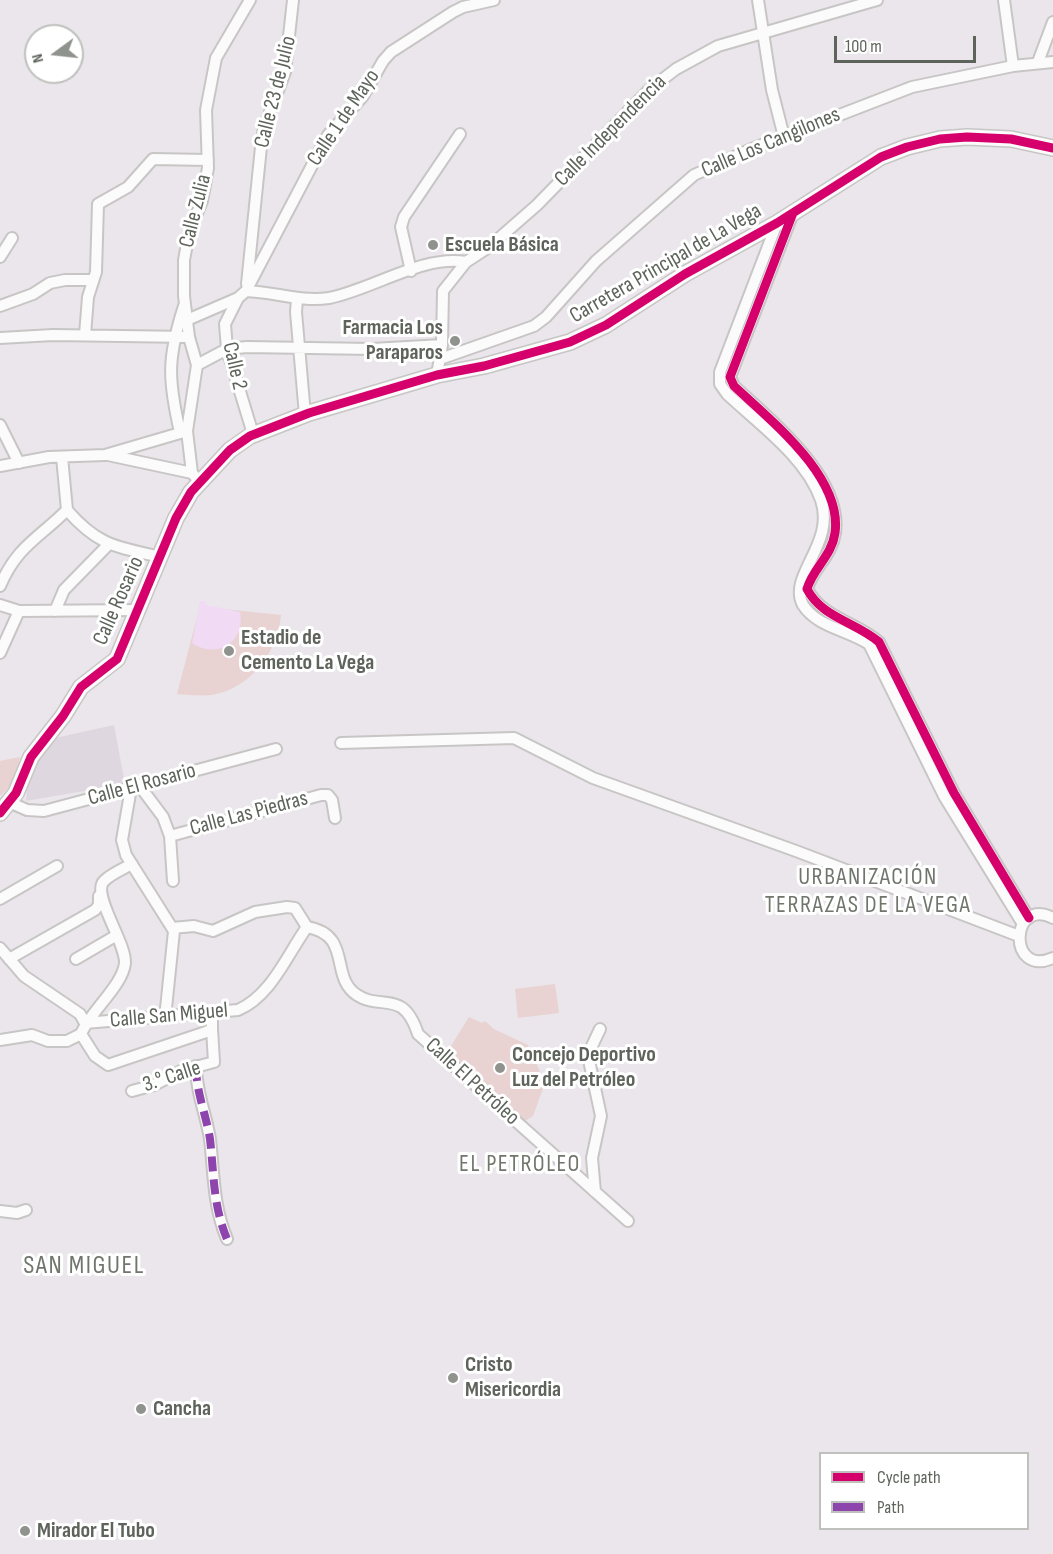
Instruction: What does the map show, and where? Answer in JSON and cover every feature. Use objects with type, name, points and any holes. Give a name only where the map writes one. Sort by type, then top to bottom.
[{"type":"street","name":"Calle Zulia","points":[[183,431],[197,364],[189,337],[184,260],[189,233],[202,201],[208,160],[206,110],[216,58],[250,0]]},
{"type":"street","name":"Calle 23 de Julio","points":[[242,294],[264,128],[285,72],[293,0]]},
{"type":"street","name":"Calle 1 de Mayo","points":[[242,294],[328,135],[363,96],[383,61],[391,52],[453,12],[494,0]]},
{"type":"street","points":[[758,0],[772,90],[784,137]]},
{"type":"street","name":"Calle Independencia","points":[[437,375],[442,345],[442,291],[466,262],[489,247],[537,205],[650,89],[676,69],[718,46],[878,0]]},
{"type":"street","points":[[1005,0],[1013,66]]},
{"type":"street","points":[[1038,62],[1053,22]]},
{"type":"street","name":"Calle Los Cangilones","points":[[440,359],[534,326],[546,317],[596,261],[694,175],[912,87],[1013,66],[1053,62]]},
{"type":"street","points":[[411,271],[401,227],[404,217],[460,134]]},
{"type":"street","name":"Carretera Principal de La Vega","points":[[196,478],[253,434],[305,415],[437,375],[484,366],[570,342],[606,325],[685,273],[777,223],[881,157],[907,147],[940,139],[967,137],[1011,139],[1053,148]]},
{"type":"street","points":[[85,336],[88,297],[93,279],[98,204],[128,187],[153,159],[208,160]]},
{"type":"street","points":[[793,213],[730,376],[734,386],[783,432],[809,462],[831,498],[835,533],[830,550],[811,575],[807,589],[813,600],[827,613],[866,631],[879,642],[954,794],[1026,921]]},
{"type":"street","points":[[777,223],[720,372],[720,384],[726,394],[800,464],[821,501],[824,521],[822,535],[817,550],[801,578],[799,591],[803,604],[816,620],[855,635],[869,644],[944,796],[1026,921]]},
{"type":"street","points":[[0,257],[12,238]]},
{"type":"street","points":[[187,320],[242,294],[266,292],[297,299],[331,297],[437,261],[466,262]]},
{"type":"street","points":[[0,306],[33,294],[51,283],[93,279]]},
{"type":"street","name":"Calle 2","points":[[242,294],[225,324],[227,350],[253,434]]},
{"type":"street","points":[[297,299],[298,347],[305,415]]},
{"type":"street","points":[[105,455],[196,478],[169,374],[174,337],[185,303]]},
{"type":"street","points":[[0,338],[189,337]]},
{"type":"street","points":[[197,364],[227,350],[298,347],[372,349],[442,345]]},
{"type":"street","points":[[0,425],[19,463]]},
{"type":"street","points":[[0,466],[63,457],[105,455],[183,431]]},
{"type":"street","points":[[63,457],[67,510],[83,529],[108,545],[161,557]]},
{"type":"street","name":"Calle Rosario","points":[[5,807],[16,793],[31,757],[52,732],[81,687],[117,658],[176,518],[196,478]]},
{"type":"street","points":[[0,586],[5,564],[67,510]]},
{"type":"street","points":[[55,610],[64,590],[108,545]]},
{"type":"street","points":[[0,605],[19,611],[138,610]]},
{"type":"street","points":[[0,653],[19,611]]},
{"type":"street","points":[[340,743],[514,738],[593,778],[796,851],[1018,936]]},
{"type":"street","name":"Calle El Rosario","points":[[5,807],[44,811],[276,749]]},
{"type":"street","points":[[135,787],[122,840],[132,864],[172,928],[174,941],[165,1018]]},
{"type":"street","name":"Calle Las Piedras","points":[[135,787],[163,817],[170,836],[321,795],[328,795],[332,800],[335,818]]},
{"type":"street","points":[[170,836],[173,881]]},
{"type":"street","points":[[9,959],[95,910],[99,905],[99,888],[104,881],[132,864]]},
{"type":"street","points":[[0,899],[57,866]]},
{"type":"street","points":[[83,1029],[122,973],[125,963],[108,909],[99,896]]},
{"type":"street","name":"Calle El Petróleo","points":[[172,928],[194,926],[213,931],[255,912],[295,908],[306,927],[318,929],[333,942],[342,962],[344,983],[350,990],[367,1001],[382,1000],[398,1005],[412,1019],[418,1034],[628,1221]]},
{"type":"street","points":[[1052,961],[1042,961],[1028,956],[1019,944],[1018,936],[1026,921],[1043,915],[1053,918]]},
{"type":"street","name":"Calle San Miguel","points":[[0,1040],[32,1035],[48,1041],[67,1041],[83,1029],[238,1010],[251,1004],[275,976],[306,927]]},
{"type":"street","points":[[76,959],[117,935]]},
{"type":"street","points":[[0,948],[24,976],[80,1014],[83,1029],[95,1056],[108,1065],[212,1029],[212,1012]]},
{"type":"street","name":"3.° Calle","points":[[132,1090],[154,1085],[196,1066],[210,1065],[214,1062],[212,1029]]},
{"type":"street","points":[[596,1192],[592,1158],[601,1116],[590,1065],[592,1046],[600,1029]]},
{"type":"street","points":[[196,1066],[196,1085],[210,1139],[216,1209],[226,1239]]},
{"type":"street","points":[[0,1211],[17,1213],[26,1210]]},
{"type":"shaded area","name":"Estadio de Cemento La Vega","points":[[214,608],[281,615],[274,643],[260,667],[238,685],[211,695],[177,694],[198,616]]},
{"type":"shaded area","points":[[114,725],[125,784],[26,801],[28,779],[34,764],[55,738]]},
{"type":"shaded area","points":[[20,757],[14,779],[0,796],[0,761]]},
{"type":"shaded area","points":[[555,984],[559,1013],[518,1018],[515,989]]},
{"type":"shaded area","name":"Concejo Deportivo Luz del Petróleo","points":[[469,1017],[482,1023],[485,1021],[494,1029],[528,1045],[545,1083],[533,1116],[519,1125],[446,1054]]},
{"type":"sand","points":[[200,601],[205,601],[207,605],[240,612],[239,632],[228,645],[211,650],[192,643]]},
{"type":"marked path","points":[[196,1066],[210,1139],[219,1214],[227,1239]]},
{"type":"cycle path","points":[[0,813],[16,793],[31,757],[63,716],[81,687],[117,659],[176,518],[191,492],[230,450],[250,436],[309,413],[437,375],[484,366],[570,342],[606,325],[685,274],[777,223],[881,157],[907,147],[940,139],[967,137],[1011,139],[1053,148]]},
{"type":"cycle path","points":[[793,213],[730,377],[734,386],[801,451],[828,491],[834,512],[835,533],[830,548],[807,589],[821,607],[879,642],[954,793],[1029,918]]},
{"type":"place","name":"Escuela Básica","points":[[433,245]]},
{"type":"place","name":"Farmacia Los Paraparos","points":[[455,341]]},
{"type":"place","name":"Estadio de Cemento La Vega","points":[[229,651]]},
{"type":"place","name":"Concejo Deportivo Luz del Petróleo","points":[[500,1068]]},
{"type":"place","name":"Cristo Misericordia","points":[[453,1378]]},
{"type":"place","name":"Cancha","points":[[141,1409]]},
{"type":"place","name":"Mirador El Tubo","points":[[25,1531]]},
{"type":"district","name":"URBANIZACIÓN TERRAZAS DE LA VEGA","points":[[868,892]]},
{"type":"district","name":"EL PETRÓLEO","points":[[520,1165]]},
{"type":"district","name":"SAN MIGUEL","points":[[84,1266]]}]
